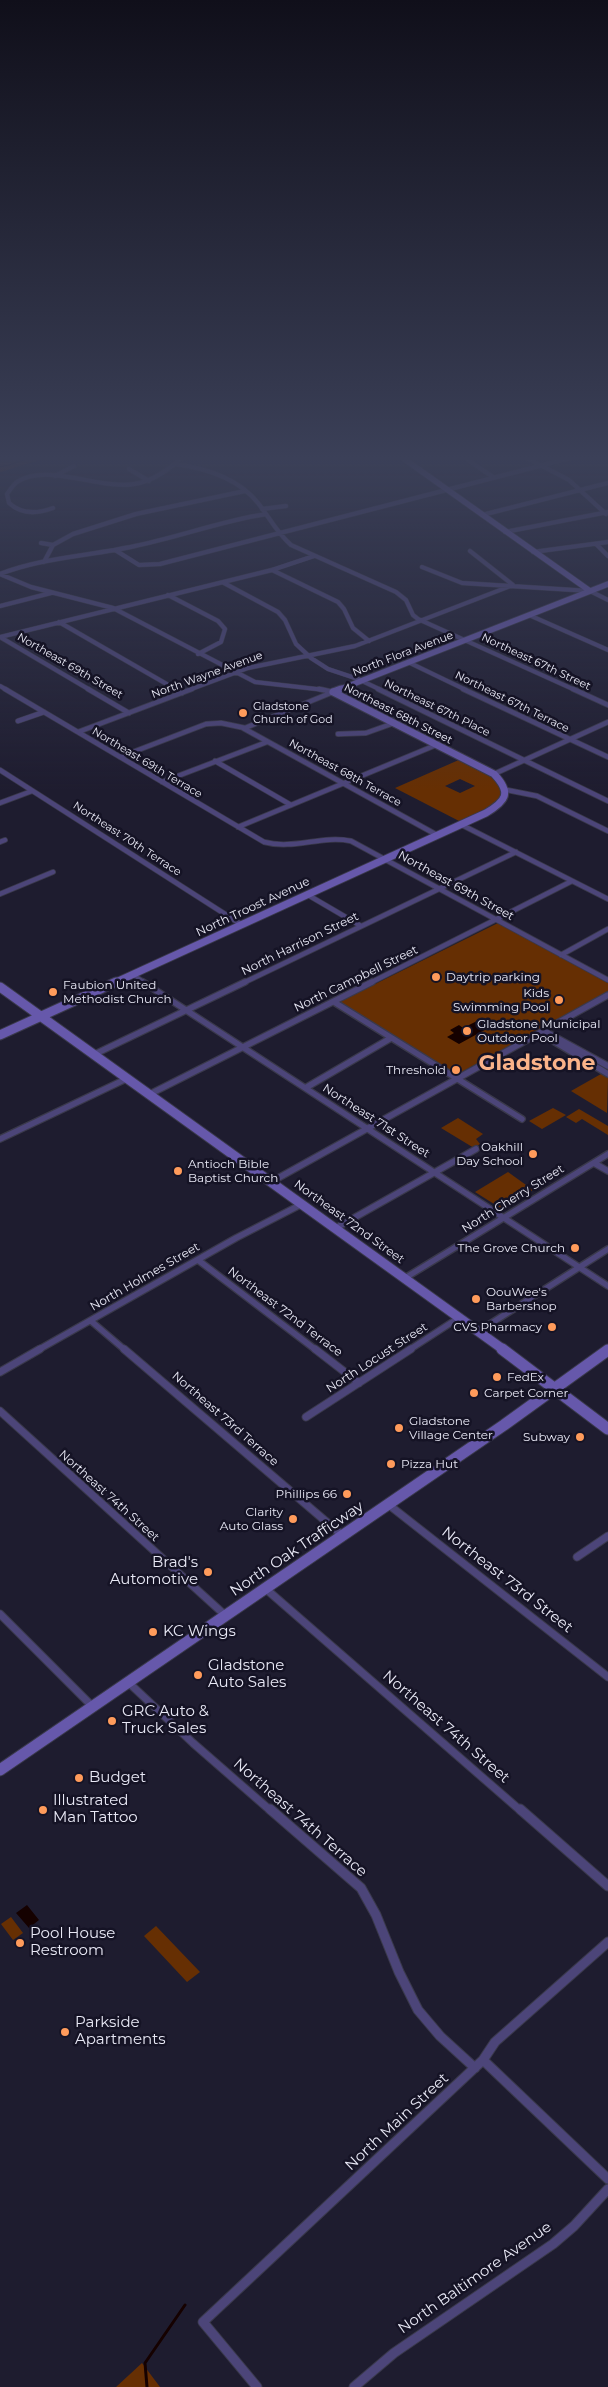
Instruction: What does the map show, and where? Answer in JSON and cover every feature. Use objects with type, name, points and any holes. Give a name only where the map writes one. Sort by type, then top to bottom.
[{"type":"street","points":[[0,574],[24,567]]},
{"type":"street","points":[[0,637],[113,608],[224,583],[280,567]]},
{"type":"street","name":"Northeast 67th Street","points":[[340,567],[396,592],[406,600],[414,616],[608,705]]},
{"type":"street","points":[[491,567],[513,585]]},
{"type":"street","points":[[555,567],[590,591],[608,600]]},
{"type":"street","points":[[422,568],[459,582],[590,591]]},
{"type":"street","points":[[272,570],[338,602],[344,609],[353,628],[369,641]]},
{"type":"street","name":"Northeast 68th Street","points":[[0,574],[31,587],[96,602],[113,608],[234,673],[255,682],[315,688],[333,692],[494,774],[503,781],[507,790]]},
{"type":"street","name":"Northeast 67th Place","points":[[224,583],[278,612],[285,620],[296,644],[308,656],[328,669],[362,681],[608,801]]},
{"type":"street","name":"North Flora Avenue","points":[[242,728],[608,584]]},
{"type":"street","name":"North Wayne Avenue","points":[[78,732],[234,673],[266,663],[348,648],[369,641],[513,585]]},
{"type":"street","points":[[0,606],[53,593]]},
{"type":"street","points":[[168,595],[214,618],[225,629],[221,642],[198,654]]},
{"type":"street","points":[[529,615],[608,650]]},
{"type":"street","points":[[59,622],[182,692]]},
{"type":"street","name":"Northeast 69th Street","points":[[0,637],[130,713]]},
{"type":"street","name":"Northeast 67th Terrace","points":[[410,663],[608,757]]},
{"type":"street","name":"Northeast 69th Terrace","points":[[0,686],[264,842],[288,847]]},
{"type":"street","points":[[18,721],[44,712]]},
{"type":"street","points":[[494,774],[608,722]]},
{"type":"street","points":[[120,758],[206,724],[221,723],[242,728]]},
{"type":"street","points":[[338,734],[366,733],[394,723]]},
{"type":"street","name":"Northeast 68th Terrace","points":[[242,728],[437,835]]},
{"type":"street","points":[[162,782],[267,742]]},
{"type":"street","points":[[238,827],[436,745]]},
{"type":"street","points":[[215,761],[291,805]]},
{"type":"street","name":"Northeast 70th Terrace","points":[[0,770],[242,925]]},
{"type":"street","points":[[507,790],[537,796],[608,831]]},
{"type":"street","name":"North Troost Avenue","points":[[0,1035],[497,807],[506,796],[507,790]]},
{"type":"street","points":[[0,803],[32,791]]},
{"type":"street","points":[[460,824],[608,899]]},
{"type":"street","name":"Northeast 69th Street","points":[[288,847],[333,837],[351,841],[608,980]]},
{"type":"street","name":"North Harrison Street","points":[[94,1055],[516,852]]},
{"type":"street","points":[[0,894],[53,872]]},
{"type":"street","name":"North Campbell Street","points":[[148,1095],[572,881]]},
{"type":"street","points":[[308,895],[361,926]]},
{"type":"street","points":[[561,955],[608,928]]},
{"type":"street","name":"Northeast 71st Street","points":[[133,975],[608,1286]]},
{"type":"street","name":"Northeast 72nd Street","points":[[0,988],[460,1317],[608,1429]]},
{"type":"street","points":[[271,1182],[608,995]]},
{"type":"street","points":[[334,1002],[522,1119]]},
{"type":"street","points":[[542,1032],[608,1066]]},
{"type":"street","points":[[542,1032],[608,1074]]},
{"type":"street","points":[[306,1087],[391,1038]]},
{"type":"street","points":[[0,1139],[126,1079]]},
{"type":"street","points":[[336,1228],[476,1149]]},
{"type":"street","name":"North Cherry Street","points":[[405,1278],[608,1154]]},
{"type":"street","points":[[594,1162],[608,1171]]},
{"type":"street","name":"North Holmes Street","points":[[0,1372],[198,1260],[302,1204]]},
{"type":"street","points":[[479,1331],[608,1249]]},
{"type":"street","name":"Northeast 72nd Terrace","points":[[198,1260],[359,1383]]},
{"type":"street","name":"North Locust Street","points":[[306,1417],[460,1317]]},
{"type":"street","name":"Northeast 73rd Terrace","points":[[91,1321],[343,1536]]},
{"type":"street","name":"North Oak Trafficway","points":[[0,1770],[557,1389],[608,1350]]},
{"type":"street","name":"Northeast 74th Street","points":[[0,1411],[226,1616]]},
{"type":"street","name":"Northeast 73rd Street","points":[[389,1505],[608,1677]]},
{"type":"street","points":[[577,1557],[607,1538]]},
{"type":"street","name":"Northeast 74th Street","points":[[266,1589],[608,1886]]},
{"type":"street","points":[[0,1614],[93,1707]]},
{"type":"street","name":"Northeast 74th Terrace","points":[[129,1683],[193,1743],[361,1888],[380,1920],[403,1984],[412,2002],[430,2024],[475,2068]]},
{"type":"street","name":"North Main Street","points":[[257,2387],[203,2322],[475,2068],[495,2042],[608,1942]]},
{"type":"street","points":[[483,2060],[608,2179]]},
{"type":"street","name":"North Baltimore Avenue","points":[[354,2387],[394,2353],[554,2244],[574,2226],[608,2189]]},
{"type":"shaded area","points":[[461,759],[494,776],[503,791],[501,797],[492,807],[461,822],[395,788]],"holes":[[[460,779],[475,786],[460,793],[445,786]]]},
{"type":"shaded area","points":[[498,923],[608,983],[608,992],[456,1075],[339,1002]]},
{"type":"shaded area","name":"Gladstone Municipal Outdoor Pool","points":[[479,1020],[490,1027],[459,1044],[447,1037],[454,1033],[450,1030],[459,1025],[463,1028]]},
{"type":"shaded area","points":[[601,1074],[608,1078],[607,1113],[571,1091]]},
{"type":"shaded area","points":[[553,1108],[566,1115],[542,1129],[529,1121]]},
{"type":"shaded area","points":[[579,1109],[608,1126],[608,1135],[582,1119],[576,1123],[566,1117]]},
{"type":"shaded area","points":[[458,1118],[483,1134],[476,1139],[480,1144],[474,1148],[441,1128]]},
{"type":"shaded area","points":[[508,1172],[533,1190],[502,1209],[475,1192]]},
{"type":"shaded area","points":[[27,1905],[39,1920],[29,1928],[16,1913]]},
{"type":"shaded area","points":[[11,1917],[23,1933],[13,1940],[1,1924]]},
{"type":"shaded area","points":[[156,1926],[200,1972],[187,1982],[144,1936]]},
{"type":"shaded area","points":[[142,2363],[160,2387],[116,2387]]},
{"type":"waterway","points":[[147,2387],[145,2363],[185,2305]]},
{"type":"place","name":"Gladstone Church of God","points":[[243,713]]},
{"type":"place","name":"Daytrip parking","points":[[436,977]]},
{"type":"place","name":"Faubion United Methodist Church","points":[[53,992]]},
{"type":"place","name":"Kids Swimming Pool","points":[[559,1000]]},
{"type":"place","name":"Gladstone Municipal Outdoor Pool","points":[[467,1031]]},
{"type":"place","name":"Threshold","points":[[456,1070]]},
{"type":"place","name":"Oakhill Day School","points":[[533,1154]]},
{"type":"place","name":"Antioch Bible Baptist Church","points":[[178,1171]]},
{"type":"place","name":"The Grove Church","points":[[575,1248]]},
{"type":"place","name":"OouWee's Barbershop","points":[[476,1299]]},
{"type":"place","name":"CVS Pharmacy","points":[[552,1327]]},
{"type":"place","name":"FedEx","points":[[497,1377]]},
{"type":"place","name":"Carpet Corner","points":[[474,1393]]},
{"type":"place","name":"Gladstone Village Center","points":[[399,1428]]},
{"type":"place","name":"Subway","points":[[580,1437]]},
{"type":"place","name":"Pizza Hut","points":[[391,1464]]},
{"type":"place","name":"Phillips 66","points":[[347,1494]]},
{"type":"place","name":"Clarity Auto Glass","points":[[293,1519]]},
{"type":"place","name":"Brad's Automotive","points":[[208,1572]]},
{"type":"place","name":"KC Wings","points":[[153,1632]]},
{"type":"place","name":"Gladstone Auto Sales","points":[[198,1675]]},
{"type":"place","name":"GRC Auto & Truck Sales","points":[[112,1721]]},
{"type":"place","name":"Budget","points":[[79,1778]]},
{"type":"place","name":"Illustrated Man Tattoo","points":[[43,1810]]},
{"type":"place","name":"Pool House Restroom","points":[[20,1943]]},
{"type":"place","name":"Parkside Apartments","points":[[65,2032]]},
{"type":"district","name":"Gladstone","points":[[537,1064]]}]
